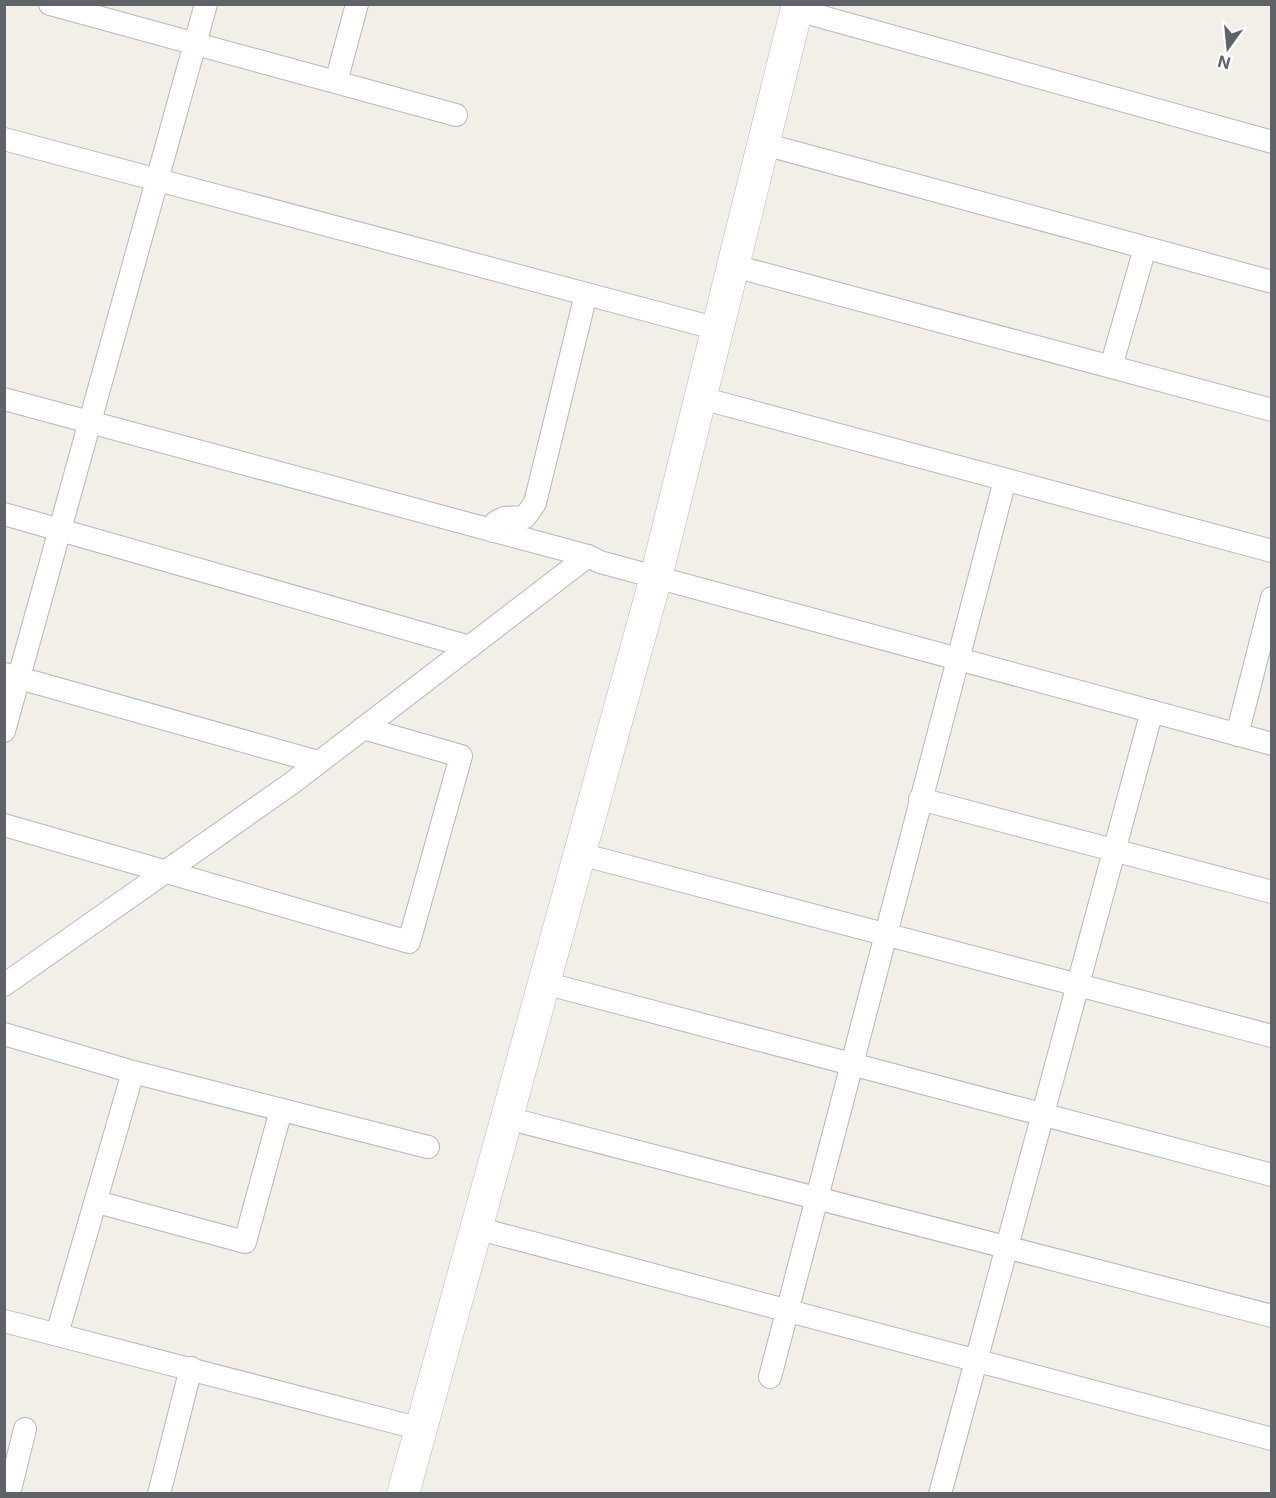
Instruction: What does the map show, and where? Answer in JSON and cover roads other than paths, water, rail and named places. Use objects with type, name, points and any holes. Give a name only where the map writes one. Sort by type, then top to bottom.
[{"type":"main road","points":[[403,1494],[580,854],[649,575],[701,398],[798,7]]},
{"type":"street","points":[[50,4],[196,42],[456,116]]},
{"type":"street","points":[[4,732],[12,676],[62,530],[206,4]]},
{"type":"street","points":[[336,82],[357,4]]},
{"type":"street","points":[[798,7],[1272,142]]},
{"type":"street","points":[[4,139],[718,329]]},
{"type":"street","points":[[764,144],[1272,282]]},
{"type":"street","points":[[1111,368],[1145,248]]},
{"type":"street","points":[[734,266],[1272,410]]},
{"type":"street","points":[[493,531],[496,522],[504,518],[525,518],[535,503],[586,294]]},
{"type":"street","points":[[701,398],[1272,551]]},
{"type":"street","points":[[4,399],[1272,744]]},
{"type":"street","points":[[770,1377],[1005,480]]},
{"type":"street","points":[[4,514],[470,647]]},
{"type":"street","points":[[4,985],[318,762],[470,647],[594,559]]},
{"type":"street","points":[[1237,735],[1272,598]]},
{"type":"street","points":[[12,676],[318,762]]},
{"type":"street","points":[[941,1493],[1152,711]]},
{"type":"street","points":[[4,825],[410,942],[461,756],[363,728]]},
{"type":"street","points":[[920,799],[1272,892]]},
{"type":"street","points":[[580,854],[1272,1036]]},
{"type":"street","points":[[544,983],[1272,1175]]},
{"type":"street","points":[[4,1034],[133,1072],[428,1147]]},
{"type":"street","points":[[57,1334],[133,1072]]},
{"type":"street","points":[[97,1202],[245,1242],[281,1110]]},
{"type":"street","points":[[507,1118],[1007,1245],[1272,1316]]},
{"type":"street","points":[[476,1228],[1272,1439]]},
{"type":"street","points":[[4,1321],[351,1409],[421,1429]]},
{"type":"street","points":[[159,1494],[191,1368]]},
{"type":"street","points":[[9,1494],[25,1429]]}]
